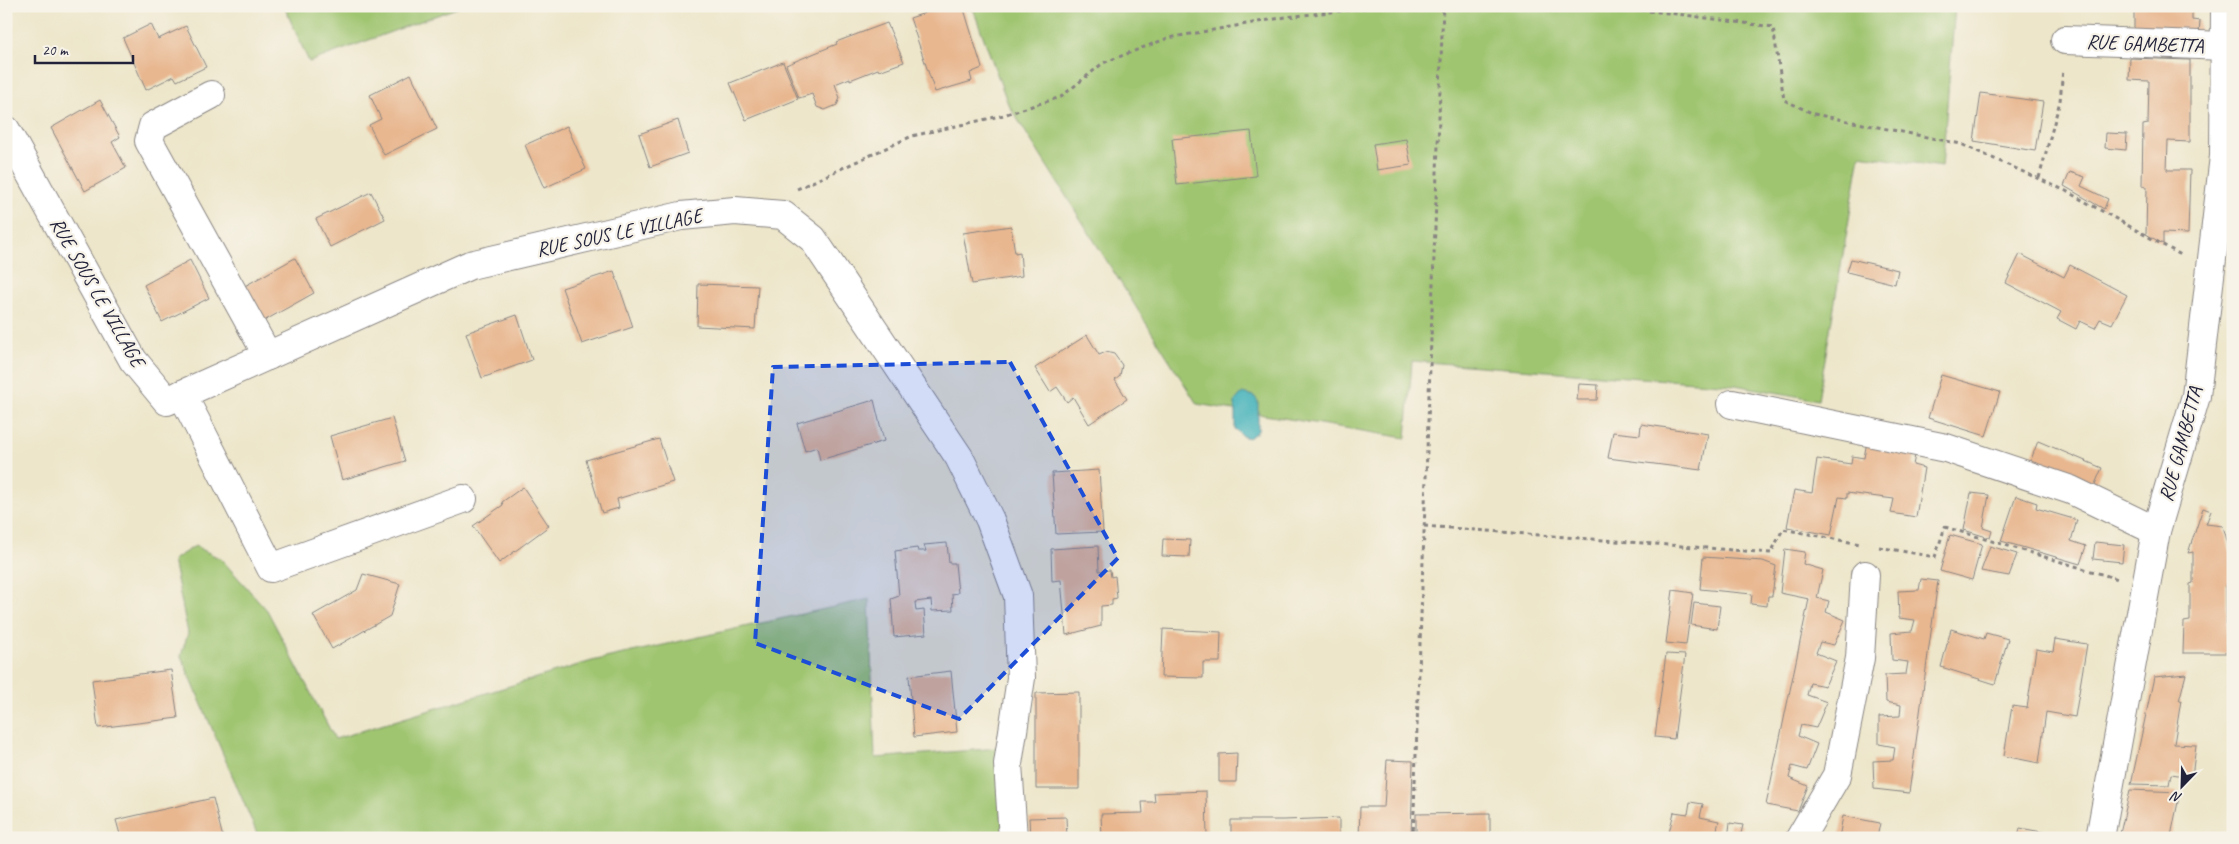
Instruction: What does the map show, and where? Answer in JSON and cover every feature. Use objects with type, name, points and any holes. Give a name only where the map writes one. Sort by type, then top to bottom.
[{"type":"street","name":"RUE GAMBETTA","points":[[2100,838],[2156,532],[2196,396],[2224,156],[2225,6]]},
{"type":"street","name":"RUE GAMBETTA","points":[[2065,40],[2225,46]]},
{"type":"street","points":[[211,95],[153,126],[149,141],[268,356]]},
{"type":"street","name":"RUE SOUS LE VILLAGE","points":[[6,130],[133,360],[167,402],[470,265],[681,216],[735,211],[783,215]]},
{"type":"street","points":[[783,215],[813,239],[959,457],[990,520],[1018,596],[1022,678],[1008,764],[1013,838]]},
{"type":"street","points":[[182,394],[271,568],[463,499]]},
{"type":"street","points":[[1732,404],[1946,448],[2071,490],[2156,532]]},
{"type":"street","points":[[1800,838],[1837,775],[1860,658],[1865,575]]},
{"type":"path","points":[[1341,6],[1341,11]]},
{"type":"path","points":[[783,215],[795,191],[833,171],[912,136],[1000,116],[1061,97],[1103,62],[1168,38],[1286,17],[1385,6]]},
{"type":"path","points":[[1413,838],[1443,6]]},
{"type":"path","points":[[1601,6],[1773,27],[1784,100],[1814,114],[1961,144],[2066,191],[2210,271]]},
{"type":"path","points":[[2039,178],[2060,101],[2065,40]]},
{"type":"path","points":[[1424,526],[1771,552],[1783,529],[1868,545]]},
{"type":"path","points":[[1878,547],[1935,557],[1945,527],[2126,582],[2146,590]]},
{"type":"highlighted area","points":[[1010,362],[1118,558],[959,719],[755,643],[773,367]]},
{"type":"green space","points":[[284,6],[462,6],[309,62]]},
{"type":"green space","points":[[972,6],[1955,6],[1942,167],[1860,155],[1818,400],[1735,385],[1412,361],[1406,438],[1197,404],[1008,104]]},
{"type":"green space","points":[[195,546],[221,559],[267,610],[335,739],[592,661],[869,599],[875,758],[999,748],[1003,838],[259,838],[181,656],[188,633],[173,560]]},
{"type":"water","points":[[1242,393],[1254,396],[1258,401],[1258,431],[1249,438],[1242,436],[1235,429],[1235,401]]},
{"type":"building","points":[[946,6],[963,6],[982,68],[970,73],[972,81],[935,92],[910,18]]},
{"type":"building","points":[[2134,6],[2192,6],[2192,20],[2200,21],[2199,34],[2134,33]]},
{"type":"building","points":[[887,23],[904,62],[835,84],[840,98],[837,105],[825,110],[817,107],[812,94],[799,98],[786,65],[837,44],[836,42]]},
{"type":"building","points":[[151,24],[158,39],[186,26],[206,67],[177,81],[174,76],[146,90],[123,38]]},
{"type":"building","points":[[2130,58],[2190,60],[2190,142],[2168,141],[2167,170],[2190,170],[2188,234],[2163,233],[2163,244],[2146,234],[2147,187],[2142,186],[2143,125],[2148,124],[2149,81],[2129,80]]},
{"type":"building","points":[[783,62],[798,99],[746,120],[730,83]]},
{"type":"building","points":[[411,74],[437,129],[384,155],[369,125],[381,119],[370,95]]},
{"type":"building","points":[[1981,93],[2043,102],[2035,151],[1974,141]]},
{"type":"building","points":[[100,100],[120,137],[112,142],[126,168],[85,191],[51,128]]},
{"type":"building","points":[[678,120],[688,153],[650,167],[639,134]]},
{"type":"building","points":[[567,126],[586,169],[544,188],[525,145]]},
{"type":"building","points":[[1251,131],[1256,176],[1177,185],[1172,139]]},
{"type":"building","points":[[2106,133],[2127,134],[2126,150],[2105,148]]},
{"type":"building","points":[[1406,139],[1411,165],[1377,170],[1373,144]]},
{"type":"building","points":[[2070,172],[2085,177],[2081,186],[2108,199],[2104,209],[2064,186]]},
{"type":"building","points":[[371,192],[385,219],[330,247],[316,219]]},
{"type":"building","points":[[1011,226],[1015,253],[1020,252],[1022,276],[972,284],[963,233]]},
{"type":"building","points":[[2020,254],[2064,277],[2070,265],[2127,295],[2112,324],[2100,319],[2095,328],[2080,321],[2076,329],[2057,319],[2061,312],[2006,283]]},
{"type":"building","points":[[295,258],[314,293],[262,322],[243,287]]},
{"type":"building","points":[[1851,259],[1898,270],[1895,284],[1847,272]]},
{"type":"building","points":[[190,260],[209,298],[162,322],[144,285]]},
{"type":"building","points":[[614,271],[633,327],[582,344],[562,288]]},
{"type":"building","points":[[698,284],[758,286],[755,329],[697,326]]},
{"type":"building","points":[[517,315],[532,360],[482,378],[466,333]]},
{"type":"building","points":[[1087,335],[1099,355],[1106,352],[1114,354],[1122,365],[1120,376],[1115,380],[1127,399],[1089,424],[1073,397],[1067,402],[1057,387],[1050,392],[1035,368]]},
{"type":"building","points":[[1941,375],[2000,392],[1986,436],[1928,418]]},
{"type":"building","points":[[1579,384],[1598,385],[1597,400],[1577,400]]},
{"type":"building","points":[[874,400],[884,441],[820,460],[817,447],[805,451],[797,423]]},
{"type":"building","points":[[392,418],[405,461],[342,480],[330,436]]},
{"type":"building","points":[[1641,424],[1708,434],[1701,470],[1608,458],[1613,432],[1640,435]]},
{"type":"building","points":[[1868,436],[1917,446],[1913,465],[1924,468],[1916,517],[1891,513],[1894,499],[1847,493],[1847,498],[1839,497],[1831,535],[1787,527],[1794,490],[1812,493],[1817,459],[1851,464],[1852,456],[1864,458]]},
{"type":"building","points":[[659,439],[673,482],[617,499],[619,508],[602,513],[586,460]]},
{"type":"building","points":[[2038,441],[2102,468],[2092,491],[2029,465]]},
{"type":"building","points":[[1099,470],[1103,532],[1056,534],[1052,473]]},
{"type":"building","points":[[523,487],[549,526],[499,563],[473,526],[503,505],[502,502]]},
{"type":"building","points":[[1971,493],[1989,495],[1983,528],[1992,531],[1990,538],[1964,530]]},
{"type":"building","points":[[2016,496],[2037,503],[2036,508],[2077,520],[2071,541],[2086,546],[2080,564],[2001,541]]},
{"type":"building","points":[[2203,508],[2211,511],[2206,524],[2223,526],[2233,561],[2233,583],[2226,584],[2227,653],[2183,653],[2184,622],[2190,621],[2190,584],[2193,583],[2193,552],[2188,553]]},
{"type":"building","points":[[1950,535],[1982,544],[1972,580],[1940,571]]},
{"type":"building","points":[[1163,539],[1190,540],[1189,557],[1162,556]]},
{"type":"building","points":[[2095,542],[2124,545],[2122,562],[2093,559]]},
{"type":"building","points":[[947,543],[949,563],[955,563],[958,593],[952,594],[953,610],[932,611],[931,600],[915,602],[916,611],[924,610],[926,634],[894,637],[891,599],[899,596],[895,551],[917,548],[918,551],[926,551],[924,545]]},
{"type":"building","points":[[1098,546],[1099,571],[1110,570],[1111,577],[1115,576],[1117,598],[1112,599],[1112,605],[1101,606],[1101,626],[1066,635],[1061,580],[1052,581],[1051,549]]},
{"type":"building","points":[[1990,546],[2017,554],[2009,576],[1981,571]]},
{"type":"building","points":[[1785,549],[1805,552],[1803,564],[1823,570],[1817,598],[1829,601],[1826,612],[1845,620],[1834,645],[1820,642],[1816,653],[1836,661],[1825,686],[1810,683],[1807,695],[1827,702],[1816,728],[1801,725],[1798,736],[1817,744],[1807,770],[1792,766],[1789,778],[1808,786],[1798,811],[1766,805],[1809,599],[1780,593]]},
{"type":"building","points":[[1703,557],[1763,561],[1776,566],[1772,596],[1768,596],[1767,606],[1751,604],[1752,594],[1700,589]]},
{"type":"building","points":[[363,574],[400,584],[390,616],[332,649],[313,615],[357,590]]},
{"type":"building","points":[[1921,579],[1938,581],[1909,793],[1874,789],[1873,761],[1893,760],[1895,747],[1879,744],[1879,717],[1900,716],[1901,705],[1886,702],[1885,675],[1906,674],[1908,662],[1892,660],[1891,633],[1912,631],[1915,620],[1899,618],[1898,591],[1919,590]]},
{"type":"building","points":[[1673,590],[1693,593],[1686,645],[1666,643]]},
{"type":"building","points":[[1694,603],[1720,606],[1717,629],[1691,625]]},
{"type":"building","points":[[1163,629],[1221,632],[1220,662],[1203,662],[1203,678],[1161,677]]},
{"type":"building","points":[[1951,629],[1984,639],[1986,633],[2008,639],[1995,684],[1941,667]]},
{"type":"building","points":[[2055,639],[2087,644],[2075,717],[2046,712],[2039,763],[2004,756],[2012,706],[2027,708],[2036,649],[2053,652]]},
{"type":"building","points":[[1666,654],[1685,655],[1674,739],[1655,737]]},
{"type":"building","points":[[171,670],[178,718],[98,728],[92,680]]},
{"type":"building","points":[[951,671],[957,732],[914,737],[909,676]]},
{"type":"building","points":[[2186,674],[2179,701],[2181,700],[2174,744],[2196,745],[2192,777],[2171,774],[2169,785],[2131,784],[2154,677]]},
{"type":"building","points":[[1079,692],[1079,789],[1036,789],[1036,693]]},
{"type":"building","points":[[1237,753],[1236,782],[1219,782],[1219,754]]},
{"type":"building","points":[[1387,760],[1413,761],[1411,838],[1359,838],[1360,807],[1384,807]]},
{"type":"building","points":[[2130,790],[2180,792],[2171,836],[2177,838],[2119,838]]},
{"type":"building","points":[[1206,791],[1207,838],[1102,838],[1101,814],[1143,813],[1142,802],[1155,802],[1154,793]]},
{"type":"building","points":[[213,798],[223,838],[121,838],[116,820]]},
{"type":"building","points":[[1690,802],[1703,804],[1700,817],[1719,821],[1715,838],[1668,837],[1674,812],[1688,814]]},
{"type":"building","points":[[1490,813],[1490,838],[1416,838],[1416,814]]},
{"type":"building","points":[[1843,816],[1880,823],[1877,838],[1839,838]]},
{"type":"building","points":[[1066,817],[1067,838],[1030,838],[1029,818]]},
{"type":"building","points":[[1339,818],[1339,838],[1231,838],[1231,820]]},
{"type":"building","points":[[1730,823],[1743,825],[1740,838],[1728,838]]},
{"type":"building","points":[[2020,828],[2064,836],[2064,838],[2018,838]]}]
